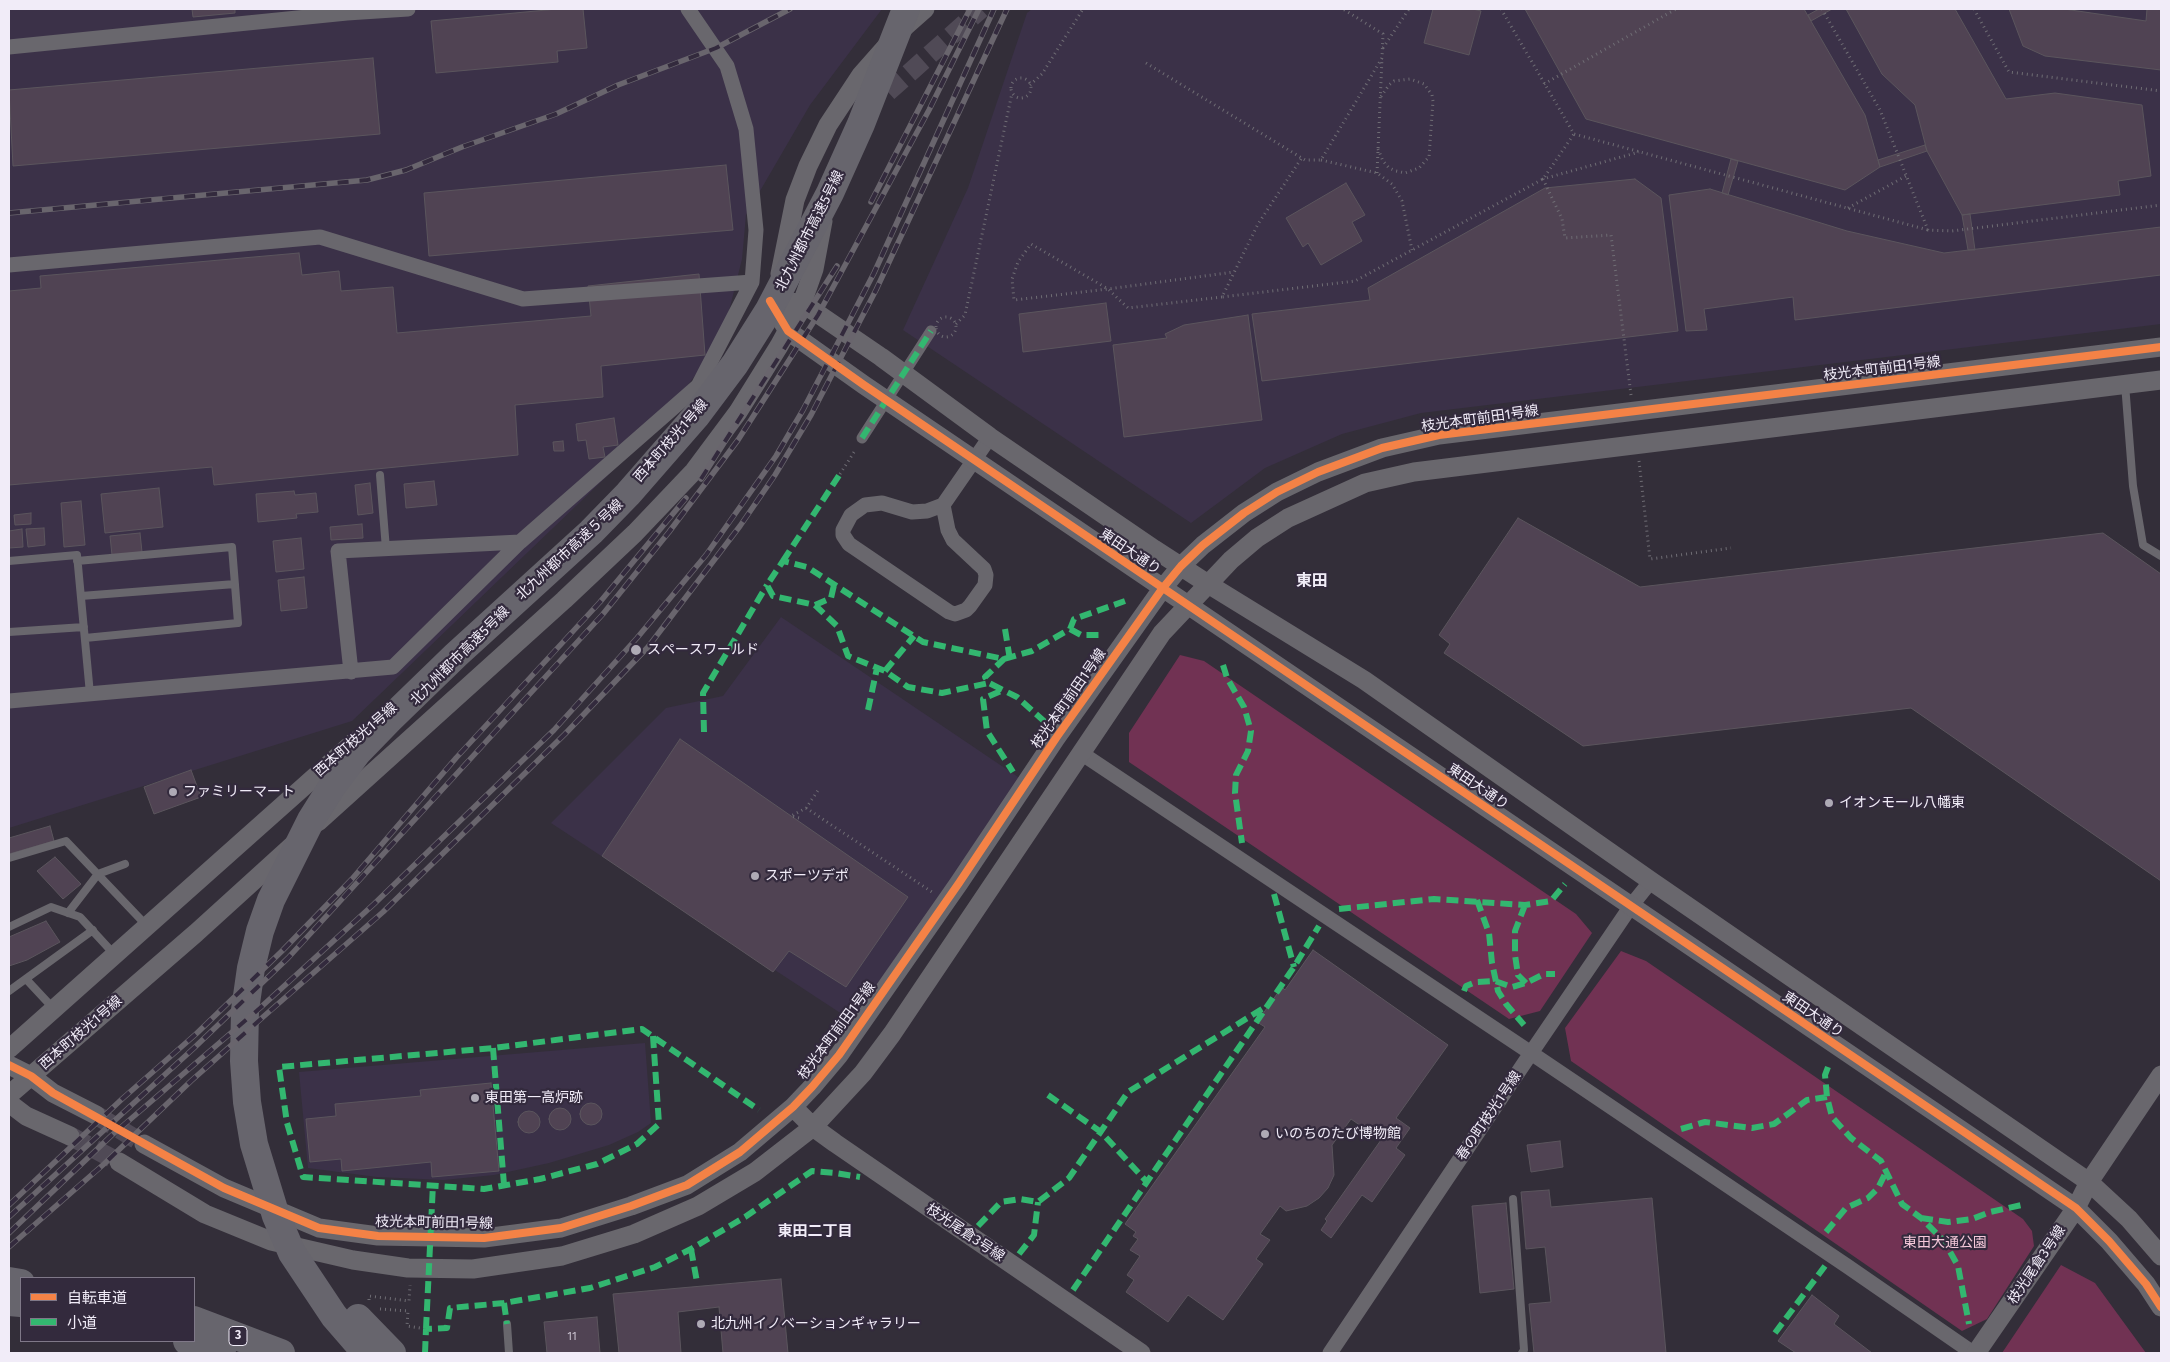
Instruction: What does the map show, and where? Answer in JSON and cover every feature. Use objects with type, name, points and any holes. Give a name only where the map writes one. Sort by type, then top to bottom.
[{"type":"highway","name":"北九州都市高速5号線","points":[[392,1353],[369,1331],[342,1299],[317,1264],[297,1228],[280,1187],[268,1147],[260,1102],[256,1056],[258,1013],[265,974],[277,934],[303,868],[324,824],[349,782],[376,744],[456,655],[591,532],[628,494],[696,416],[735,364],[769,310],[808,237],[844,163],[904,15]]},
{"type":"highway","points":[[366,1353],[334,1316],[311,1283],[292,1253],[276,1216],[254,1144],[247,1102],[244,1061],[245,1010],[251,968],[260,931],[288,862],[310,820],[357,753],[456,655]]},
{"type":"highway","name":"3","points":[[195,1320],[281,1353]]},
{"type":"highway","name":"3","points":[[190,1342],[222,1353]]},
{"type":"street","points":[[9,47],[347,11],[408,9]]},
{"type":"street","points":[[9,700],[393,667],[520,542],[698,386],[752,282],[756,230],[746,129],[727,66],[688,9]]},
{"type":"street","name":"西本町枝光1号線","points":[[9,1049],[564,557],[686,428],[752,336],[770,301],[779,275],[795,200],[808,166],[828,125],[861,75],[899,32],[925,9]]},
{"type":"street","name":"西本町枝光1号線","points":[[9,1095],[203,926],[635,534],[694,471],[738,412],[788,331],[802,303],[814,269],[836,159],[860,121],[888,92]]},
{"type":"street","points":[[9,265],[320,237],[523,298],[752,282]]},
{"type":"street","points":[[770,301],[802,303]]},
{"type":"street","name":"東田大通り","points":[[770,301],[788,331],[1162,589],[1188,604],[2076,1208],[2140,1277],[2161,1307]]},
{"type":"street","name":"東田大通り","points":[[802,303],[881,356],[990,437],[1181,566],[1364,680],[1651,882],[2089,1182],[2129,1219],[2161,1256]]},
{"type":"street","points":[[862,438],[930,331]]},
{"type":"street","name":"枝光本町前田1号線","points":[[144,1144],[224,1188],[319,1228],[378,1236],[484,1238],[560,1228],[631,1206],[687,1185],[740,1152],[793,1107],[839,1055],[959,883],[1056,738],[1162,589],[1181,566],[1203,545],[1244,513],[1277,492],[1318,472],[1382,448],[1439,436],[2161,347]]},
{"type":"street","points":[[119,1162],[205,1214],[271,1241],[353,1260],[408,1268],[473,1269],[562,1256],[634,1234],[698,1206],[755,1172],[813,1127],[863,1073],[892,1034],[1162,633],[1228,562],[1251,543],[1288,518],[1365,483],[1406,474],[1516,458],[2161,380]]},
{"type":"street","points":[[943,505],[948,530],[953,540],[984,569],[986,575],[985,585],[970,606],[966,610],[955,614],[949,612],[850,544],[843,535],[844,525],[851,515],[865,504],[882,503],[912,512],[927,511],[943,505],[990,437]]},
{"type":"street","points":[[351,672],[338,551],[520,542]]},
{"type":"street","points":[[1081,753],[1531,1053],[1975,1353]]},
{"type":"street","name":"春の町枝光1号線","points":[[1333,1352],[1531,1053],[1631,906],[1651,882]]},
{"type":"street","points":[[9,1065],[31,1076],[53,1093],[96,1115]]},
{"type":"street","name":"枝光尾倉3号線","points":[[1975,1353],[2076,1208],[2089,1182],[2161,1075]]},
{"type":"street","points":[[9,1103],[26,1116],[70,1136]]},
{"type":"street","name":"枝光尾倉3号線","points":[[793,1107],[813,1127],[1141,1353]]},
{"type":"lane","points":[[2125,384],[2133,486],[2143,545],[2161,556]]},
{"type":"lane","points":[[380,475],[386,549]]},
{"type":"lane","points":[[78,560],[232,547],[238,623],[85,638]]},
{"type":"lane","points":[[9,561],[77,555],[90,694]]},
{"type":"lane","points":[[81,596],[235,584]]},
{"type":"lane","points":[[9,632],[84,627]]},
{"type":"lane","points":[[9,858],[66,841],[147,926]]},
{"type":"lane","points":[[68,913],[98,874],[125,864]]},
{"type":"lane","points":[[9,927],[51,907],[80,917],[115,955]]},
{"type":"lane","points":[[9,991],[92,930]]},
{"type":"lane","points":[[26,979],[54,1009]]},
{"type":"lane","points":[[1513,1199],[1524,1350],[1522,1353]]},
{"type":"lane","points":[[507,1324],[509,1353]]},
{"type":"path","points":[[1012,93],[1016,96],[1025,97],[1029,94],[1030,85],[1042,74],[1083,9]]},
{"type":"path","points":[[1343,9],[1383,34],[1377,173]]},
{"type":"path","points":[[1382,48],[1409,9]]},
{"type":"path","points":[[1501,9],[1574,134],[1928,230],[1952,231],[2161,205]]},
{"type":"path","points":[[1544,84],[1676,9]]},
{"type":"path","points":[[1822,9],[1880,110],[1928,230]]},
{"type":"path","points":[[1974,9],[2009,72],[2161,90]]},
{"type":"path","points":[[1321,160],[1382,58]]},
{"type":"path","points":[[1146,63],[1302,159],[1321,160],[1377,173],[1392,184],[1402,201],[1412,250]]},
{"type":"path","points":[[956,324],[965,315],[1012,93],[1012,84],[1014,80],[1024,78],[1030,85]]},
{"type":"path","points":[[1378,149],[1383,161],[1389,168],[1405,173],[1419,168],[1429,157],[1433,101],[1432,95],[1424,84],[1410,79],[1394,81],[1380,98]]},
{"type":"path","points":[[1542,179],[1574,134]]},
{"type":"path","points":[[1234,272],[1108,289],[1014,300],[1012,279],[1018,262],[1031,244],[1108,289],[1128,308],[1354,281],[1542,179],[1639,152]]},
{"type":"path","points":[[1222,297],[1258,224],[1302,159]]},
{"type":"path","points":[[1847,209],[1906,176]]},
{"type":"path","points":[[1542,179],[1562,219],[1565,238],[1611,234]]},
{"type":"path","points":[[840,474],[862,438]]},
{"type":"path","points":[[1650,559],[1731,548]]},
{"type":"path","points":[[799,818],[791,816],[806,808],[819,789]]},
{"type":"path","points":[[806,808],[933,892]]},
{"type":"path","points":[[369,1308],[369,1296],[409,1301],[410,1286]]},
{"type":"path","points":[[379,1309],[408,1312],[407,1326],[426,1329]]},
{"type":"shaded area","points":[[9,9],[882,9],[810,105],[746,215],[742,259],[722,339],[654,431],[352,721],[9,828]]},
{"type":"shaded area","points":[[1032,9],[2161,9],[2161,324],[1421,413],[1342,434],[1265,468],[1191,523],[903,330],[968,188],[1027,13]]},
{"type":"shaded area","points":[[781,617],[1024,781],[851,1020],[551,823],[666,708],[723,696]]},
{"type":"shaded area","name":"東田第一高炉跡","points":[[645,1043],[651,1123],[638,1132],[609,1145],[549,1163],[494,1175],[444,1180],[377,1177],[308,1168],[299,1072]]},
{"type":"green space","points":[[1180,655],[1204,661],[1576,914],[1592,933],[1540,1011],[1509,1019],[1129,762],[1129,733]]},
{"type":"green space","name":"東田大通公園","points":[[1621,951],[1646,961],[2023,1219],[2032,1231],[2034,1246],[1987,1319],[1962,1331],[1571,1061],[1565,1028]]},
{"type":"green space","points":[[2061,1265],[2095,1283],[2146,1353],[2002,1353]]},
{"type":"building","points":[[192,9],[235,9],[235,13],[193,17]]},
{"type":"building","points":[[557,9],[583,9],[587,48],[557,51],[558,62],[436,73],[431,21]]},
{"type":"building","points":[[1433,9],[1473,9],[1481,11],[1469,55],[1424,43]]},
{"type":"building","points":[[1525,9],[1804,9],[1865,115],[1880,167],[1845,190],[1586,119]]},
{"type":"building","points":[[1819,9],[1832,9],[1811,21],[1808,15]]},
{"type":"building","points":[[1846,9],[1955,9],[2006,99],[2055,93],[2142,105],[2151,176],[2118,181],[2120,195],[1962,215],[1927,151],[1915,105],[1882,74]]},
{"type":"building","points":[[2009,9],[2064,9],[2146,21],[2147,9],[2161,9],[2161,70],[2045,56],[2023,46]]},
{"type":"building","points":[[373,58],[380,134],[13,166],[9,90]]},
{"type":"building","points":[[1925,145],[1927,151],[1880,167],[1878,160]]},
{"type":"building","points":[[1731,159],[1738,161],[1728,195],[1722,193]]},
{"type":"building","points":[[726,165],[733,230],[429,256],[424,193]]},
{"type":"building","points":[[1635,179],[1661,198],[1678,331],[1262,381],[1252,314],[1370,300],[1368,288],[1545,188]]},
{"type":"building","points":[[1346,183],[1365,215],[1352,222],[1362,241],[1321,265],[1308,243],[1303,247],[1286,218]]},
{"type":"building","points":[[1710,189],[1847,231],[1944,253],[2161,227],[2161,275],[1795,320],[1793,297],[1704,309],[1707,330],[1686,331],[1669,195]]},
{"type":"building","points":[[1970,214],[1975,250],[1968,250],[1962,215]]},
{"type":"building","points":[[299,253],[302,275],[339,271],[341,291],[393,287],[397,333],[591,316],[588,286],[699,274],[705,355],[601,366],[603,397],[515,405],[518,455],[214,485],[212,467],[9,485],[9,291],[41,288],[40,276]]},
{"type":"building","points":[[1106,303],[1111,341],[1023,352],[1019,314]]},
{"type":"building","points":[[1248,315],[1262,420],[1124,437],[1113,345],[1167,338],[1165,334],[1184,325]]},
{"type":"building","points":[[614,418],[618,445],[603,447],[605,457],[589,459],[586,440],[578,441],[576,424]]},
{"type":"building","points":[[563,441],[564,451],[554,451],[553,442]]},
{"type":"building","points":[[434,481],[437,505],[406,508],[404,484]]},
{"type":"building","points":[[370,483],[373,513],[358,515],[355,485]]},
{"type":"building","points":[[159,488],[163,527],[105,533],[101,494]]},
{"type":"building","points":[[294,491],[295,495],[316,493],[318,512],[296,514],[297,518],[258,522],[256,494]]},
{"type":"building","points":[[81,501],[85,545],[64,547],[61,503]]},
{"type":"building","points":[[31,513],[31,524],[15,525],[14,515]]},
{"type":"building","points":[[1518,518],[1640,587],[2103,533],[2161,574],[2161,881],[1911,708],[1583,746],[1444,653],[1450,644],[1439,635]]},
{"type":"building","points":[[362,524],[363,538],[331,540],[330,527]]},
{"type":"building","points":[[44,528],[45,545],[28,547],[26,529]]},
{"type":"building","points":[[22,529],[23,547],[9,548],[9,531]]},
{"type":"building","points":[[140,533],[142,552],[112,555],[110,536]]},
{"type":"building","points":[[301,538],[304,569],[276,572],[273,541]]},
{"type":"building","points":[[304,577],[307,608],[281,611],[278,580]]},
{"type":"building","name":"スポーツデポ","points":[[680,739],[908,897],[846,987],[789,951],[773,972],[602,856]]},
{"type":"building","name":"ファミリーマート","points":[[191,770],[201,797],[154,814],[144,787]]},
{"type":"building","points":[[50,826],[54,841],[9,854],[9,838]]},
{"type":"building","points":[[55,857],[81,884],[63,899],[37,871]]},
{"type":"building","points":[[46,921],[60,942],[27,960],[9,966],[9,937]]},
{"type":"building","name":"いのちのたび博物館","points":[[1313,950],[1448,1045],[1396,1118],[1410,1128],[1396,1148],[1405,1155],[1372,1202],[1362,1195],[1331,1238],[1321,1230],[1327,1221],[1325,1219],[1381,1140],[1351,1119],[1332,1145],[1334,1175],[1328,1188],[1319,1198],[1307,1206],[1286,1211],[1280,1206],[1260,1234],[1270,1240],[1256,1259],[1263,1264],[1223,1320],[1188,1295],[1168,1322],[1126,1292],[1134,1280],[1127,1275],[1140,1256],[1130,1250],[1138,1239],[1133,1236],[1136,1232],[1125,1224],[1265,1027],[1257,1022],[1282,987],[1285,990]]},
{"type":"building","points":[[491,1083],[499,1171],[432,1177],[431,1162],[342,1171],[341,1159],[310,1162],[306,1119],[336,1116],[335,1104],[421,1096],[420,1090]]},
{"type":"building","points":[[591,1103],[599,1106],[602,1114],[599,1122],[591,1125],[583,1122],[580,1114],[583,1106]]},
{"type":"building","points":[[560,1108],[568,1111],[571,1119],[568,1127],[560,1130],[552,1127],[549,1119],[552,1111]]},
{"type":"building","points":[[529,1111],[537,1114],[540,1122],[537,1130],[529,1133],[521,1130],[518,1122],[521,1114]]},
{"type":"building","points":[[1560,1141],[1563,1167],[1531,1172],[1527,1145]]},
{"type":"building","points":[[1549,1190],[1551,1207],[1652,1198],[1666,1353],[1534,1353],[1529,1304],[1551,1302],[1545,1247],[1526,1249],[1521,1192]]},
{"type":"building","points":[[1506,1203],[1514,1289],[1480,1293],[1472,1206]]},
{"type":"building","name":"北九州イノベーションギャラリー","points":[[781,1279],[788,1353],[619,1353],[613,1294]]},
{"type":"building","points":[[1812,1295],[1839,1316],[1834,1324],[1872,1353],[1796,1353],[1778,1341]]},
{"type":"building","points":[[719,1307],[723,1353],[681,1353],[678,1312]]},
{"type":"building","points":[[597,1317],[600,1353],[547,1353],[544,1322]]},
{"type":"tunnel","points":[[888,92],[981,9]]},
{"type":"tunnel","points":[[96,1115],[144,1144]]},
{"type":"tunnel","points":[[70,1136],[119,1162]]},
{"type":"railway","points":[[9,213],[367,180],[406,170],[462,147],[556,114],[618,85],[716,48],[790,9]]},
{"type":"railway","points":[[871,202],[970,9]]},
{"type":"railway","points":[[9,1217],[194,1048],[288,958],[603,614],[669,532],[738,440],[818,315],[929,110],[979,9]]},
{"type":"railway","points":[[9,1233],[112,1135],[260,1008],[374,904],[554,730],[637,638],[706,555],[776,456],[803,410],[874,273],[994,9]]},
{"type":"railway","points":[[9,1247],[104,1164],[191,1081],[383,912],[565,734],[648,647],[740,526],[775,475],[811,415],[876,290],[1007,9]]},
{"type":"railway","points":[[701,479],[837,266]]},
{"type":"railway","points":[[9,1205],[122,1099],[196,1034],[282,951],[352,879],[456,758],[600,602],[686,498]]},
{"type":"marked path","points":[[862,438],[931,331]]},
{"type":"marked path","points":[[783,561],[840,474]]},
{"type":"marked path","points":[[1045,722],[1017,697],[989,683],[942,693],[908,687],[885,671],[848,656],[837,626],[815,605],[773,596],[767,585],[783,561],[807,567],[923,642],[1004,659],[1032,651],[1070,629],[1074,619],[1125,601]]},
{"type":"marked path","points":[[704,732],[703,693],[767,585]]},
{"type":"marked path","points":[[815,605],[831,598],[834,585]]},
{"type":"marked path","points":[[1005,629],[1010,660],[1004,659],[985,677],[989,683],[1003,690],[983,699],[987,731],[1013,772]]},
{"type":"marked path","points":[[1070,629],[1081,635],[1104,635]]},
{"type":"marked path","points":[[885,671],[914,636]]},
{"type":"marked path","points":[[1223,665],[1227,678],[1244,707],[1251,731],[1248,751],[1236,775],[1235,793],[1242,843]]},
{"type":"marked path","points":[[868,710],[877,668]]},
{"type":"marked path","points":[[1339,909],[1434,899],[1525,905],[1551,901],[1565,884]]},
{"type":"marked path","points":[[1274,894],[1294,967]]},
{"type":"marked path","points":[[1477,900],[1489,933],[1492,963],[1498,991],[1506,1004],[1524,1025]]},
{"type":"marked path","points":[[1525,905],[1515,931],[1515,955],[1518,975],[1526,983]]},
{"type":"marked path","points":[[1073,1290],[1294,967],[1319,926]]},
{"type":"marked path","points":[[1464,991],[1466,986],[1476,982],[1495,981],[1512,987],[1526,983],[1544,974],[1555,974]]},
{"type":"marked path","points":[[978,1226],[1001,1202],[1020,1199],[1038,1202],[1069,1178],[1128,1092],[1262,1009]]},
{"type":"marked path","points":[[653,1036],[659,1124],[637,1144],[597,1164],[540,1179],[484,1189],[303,1177],[287,1123],[279,1067],[493,1048],[642,1029],[759,1110]]},
{"type":"marked path","points":[[493,1048],[504,1185]]},
{"type":"marked path","points":[[1828,1067],[1825,1075],[1827,1097],[1832,1117],[1851,1138],[1881,1161],[1902,1204],[1921,1218],[1944,1241],[1958,1266],[1969,1324]]},
{"type":"marked path","points":[[1048,1095],[1101,1132],[1146,1181]]},
{"type":"marked path","points":[[1681,1129],[1705,1122],[1752,1128],[1774,1124],[1807,1100],[1827,1097]]},
{"type":"marked path","points":[[425,1353],[426,1329],[447,1328],[450,1308],[504,1303],[590,1288],[655,1267],[691,1249],[745,1217],[812,1171],[860,1177]]},
{"type":"marked path","points":[[1826,1232],[1846,1208],[1868,1198],[1878,1188],[1886,1172]]},
{"type":"marked path","points":[[426,1329],[433,1184]]},
{"type":"marked path","points":[[1019,1254],[1034,1235],[1038,1202]]},
{"type":"marked path","points":[[1921,1218],[1948,1222],[1972,1219],[1990,1212],[2026,1204]]},
{"type":"marked path","points":[[691,1249],[697,1282]]},
{"type":"marked path","points":[[1775,1333],[1825,1266]]},
{"type":"marked path","points":[[504,1303],[507,1324]]},
{"type":"cycle path","points":[[770,301],[788,331],[864,385],[2076,1208],[2109,1241],[2146,1284],[2161,1307]]},
{"type":"cycle path","points":[[9,1065],[31,1076],[53,1093],[224,1188],[319,1228],[378,1236],[484,1238],[561,1228],[631,1206],[687,1185],[740,1152],[793,1107],[812,1087],[839,1055],[959,883],[1056,738],[1162,589],[1181,566],[1203,545],[1244,513],[1277,492],[1318,472],[1382,448],[1439,435],[2161,347]]},
{"type":"place","name":"スペースワールド","points":[[636,650]]},
{"type":"place","name":"ファミリーマート","points":[[173,792]]},
{"type":"place","name":"イオンモール八幡東","points":[[1829,803]]},
{"type":"place","name":"スポーツデポ","points":[[755,876]]},
{"type":"place","name":"東田第一高炉跡","points":[[475,1098]]},
{"type":"place","name":"いのちのたび博物館","points":[[1265,1134]]},
{"type":"place","name":"北九州イノベーションギャラリー","points":[[701,1324]]},
{"type":"district","name":"東田","points":[[1312,582]]},
{"type":"district","name":"東田二丁目","points":[[815,1232]]}]
